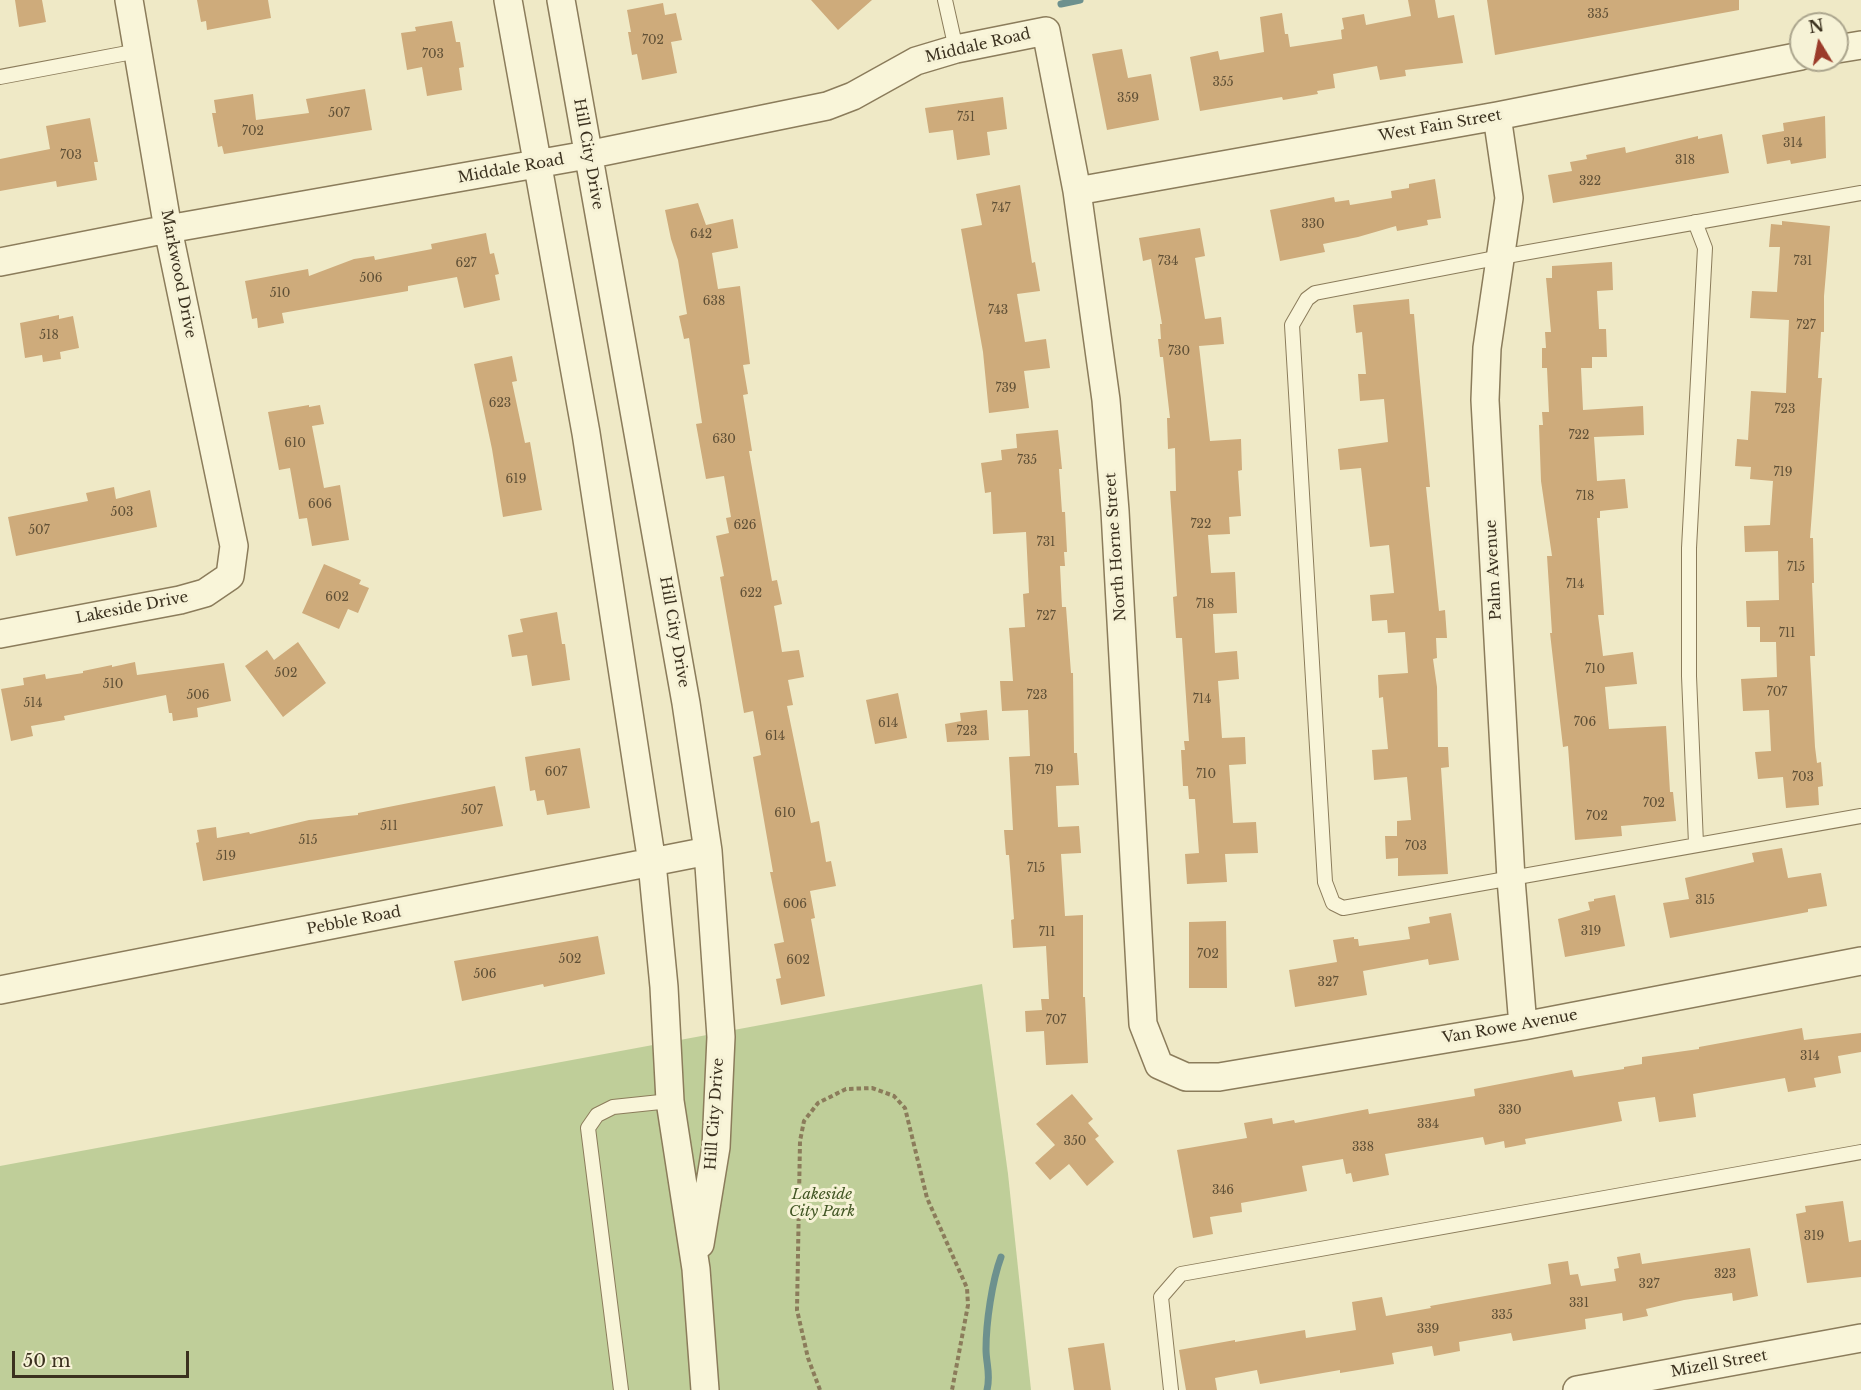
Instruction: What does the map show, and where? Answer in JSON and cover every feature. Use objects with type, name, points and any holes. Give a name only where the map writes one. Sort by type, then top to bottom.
[{"type":"street","name":"Markwood Drive","points":[[129,0],[168,229],[234,546]]},
{"type":"street","name":"Hill City Drive","points":[[508,0],[586,434],[652,863],[664,987],[670,1101],[696,1269],[705,1390]]},
{"type":"street","name":"Hill City Drive","points":[[561,0],[686,703],[708,851],[721,1037],[716,1147],[696,1269]]},
{"type":"street","name":"Middale Road","points":[[0,262],[168,229],[536,165],[827,106],[853,96],[916,61],[956,49],[1046,31]]},
{"type":"street","name":"North Horne Street","points":[[1046,31],[1077,191],[1108,422],[1116,523],[1143,1024],[1159,1065]]},
{"type":"street","name":"West Fain Street","points":[[1077,191],[1497,116],[1789,58]]},
{"type":"street","name":"Palm Avenue","points":[[1497,116],[1509,198],[1487,348],[1485,400],[1511,879],[1523,1026]]},
{"type":"street","name":"Lakeside Drive","points":[[0,634],[180,600],[205,593],[230,576],[234,546]]},
{"type":"street","name":"Pebble Road","points":[[0,990],[708,851]]},
{"type":"street","name":"Van Rowe Avenue","points":[[1159,1065],[1186,1077],[1219,1077],[1523,1026],[1861,961]]},
{"type":"street","name":"Mizell Street","points":[[1577,1390],[1861,1338]]},
{"type":"lane","points":[[945,0],[956,49]]},
{"type":"lane","points":[[0,77],[138,51]]},
{"type":"lane","points":[[1861,193],[1502,256],[1315,293],[1306,299],[1292,325],[1325,882],[1334,903],[1343,908],[1861,816]]},
{"type":"lane","points":[[1695,222],[1705,248],[1689,548],[1689,676],[1696,844]]},
{"type":"lane","points":[[621,1390],[588,1128],[597,1115],[614,1107],[670,1101]]},
{"type":"lane","points":[[1172,1390],[1161,1297],[1181,1274],[1861,1152]]},
{"type":"path","points":[[820,1390],[808,1358],[797,1310],[800,1141],[804,1121],[818,1103],[846,1089],[872,1088],[894,1096],[905,1108],[927,1198],[968,1288],[968,1305],[952,1390]]},
{"type":"green space","name":"Lakeside City Park","points":[[982,984],[1008,1174],[1031,1390],[0,1390],[0,1166]]},
{"type":"building","points":[[15,0],[42,0],[46,22],[19,27]]},
{"type":"building","points":[[197,0],[268,0],[271,18],[207,30],[206,21],[201,22]]},
{"type":"building","points":[[811,0],[872,0],[838,30]]},
{"type":"building","points":[[1408,0],[1435,0],[1438,18],[1454,15],[1463,63],[1405,70],[1406,76],[1380,80],[1377,66],[1333,74],[1335,88],[1317,91],[1318,94],[1283,100],[1282,97],[1200,111],[1190,57],[1218,51],[1220,60],[1264,52],[1260,17],[1282,13],[1285,34],[1288,34],[1290,47],[1342,39],[1341,30],[1344,29],[1342,18],[1364,14],[1366,25],[1411,16]]},
{"type":"building","points":[[1487,0],[1739,0],[1739,10],[1495,55]]},
{"type":"building","points":[[663,3],[665,15],[676,13],[682,40],[671,42],[677,73],[642,80],[637,54],[632,55],[627,10]]},
{"type":"building","points":[[452,21],[456,42],[460,42],[464,67],[459,68],[462,90],[427,96],[422,67],[407,70],[401,33],[416,31],[415,27]]},
{"type":"building","points":[[1122,49],[1128,78],[1151,74],[1159,120],[1107,130],[1092,54]]},
{"type":"building","points":[[365,89],[372,130],[224,154],[222,146],[218,147],[212,113],[216,113],[214,100],[253,94],[256,120],[309,113],[306,99]]},
{"type":"building","points":[[1003,97],[1007,129],[987,132],[990,155],[957,160],[953,130],[929,133],[925,108]]},
{"type":"building","points":[[1825,116],[1826,158],[1791,164],[1790,160],[1767,164],[1762,135],[1784,131],[1783,123]]},
{"type":"building","points":[[90,118],[98,162],[94,162],[97,180],[57,187],[56,181],[0,191],[0,159],[50,149],[46,126]]},
{"type":"building","points":[[1722,134],[1729,173],[1553,203],[1548,175],[1572,171],[1570,162],[1587,159],[1586,155],[1625,147],[1626,153],[1698,136],[1698,139]]},
{"type":"building","points":[[1435,179],[1441,218],[1427,220],[1428,225],[1397,231],[1396,226],[1323,244],[1325,252],[1280,261],[1270,210],[1334,197],[1335,202],[1349,200],[1350,205],[1392,198],[1391,191],[1409,188],[1409,184]]},
{"type":"building","points":[[1020,185],[1032,263],[1035,262],[1040,291],[1017,294],[1025,342],[1046,339],[1050,368],[1024,371],[1029,408],[989,413],[983,352],[961,229],[982,225],[976,194]]},
{"type":"building","points":[[698,203],[706,225],[733,219],[738,248],[712,253],[718,289],[740,286],[750,364],[743,365],[748,394],[743,395],[752,451],[749,451],[772,581],[777,580],[782,604],[774,606],[782,652],[799,650],[804,677],[788,680],[793,705],[787,706],[811,823],[819,821],[826,862],[831,861],[836,886],[810,891],[815,918],[811,919],[825,996],[781,1005],[776,979],[781,978],[774,944],[784,942],[770,872],[773,872],[753,757],[761,755],[753,711],[744,713],[720,577],[724,576],[716,536],[729,533],[726,518],[731,517],[724,476],[706,479],[696,424],[702,423],[689,338],[684,339],[679,316],[687,314],[678,260],[665,210]]},
{"type":"building","points":[[1782,221],[1830,226],[1824,296],[1824,332],[1821,332],[1818,378],[1822,378],[1810,538],[1813,538],[1815,656],[1810,656],[1815,747],[1817,763],[1821,762],[1823,786],[1818,787],[1819,805],[1786,808],[1783,777],[1758,779],[1755,752],[1771,751],[1769,710],[1743,711],[1741,679],[1777,677],[1776,642],[1760,642],[1760,627],[1747,627],[1746,601],[1779,600],[1778,551],[1745,552],[1744,526],[1770,525],[1773,481],[1750,479],[1751,467],[1735,466],[1737,439],[1748,440],[1751,391],[1786,393],[1789,320],[1750,318],[1752,291],[1777,292],[1780,247],[1769,247],[1771,224],[1782,225]]},
{"type":"building","points":[[1200,228],[1205,256],[1195,258],[1205,319],[1221,317],[1224,344],[1199,346],[1210,441],[1241,439],[1242,470],[1238,471],[1241,516],[1229,517],[1230,534],[1208,535],[1211,573],[1235,572],[1237,613],[1213,614],[1215,653],[1237,651],[1239,679],[1218,681],[1222,738],[1245,737],[1246,764],[1229,765],[1233,823],[1256,822],[1258,853],[1225,854],[1227,882],[1187,884],[1185,854],[1199,853],[1195,799],[1189,799],[1188,786],[1183,786],[1181,750],[1185,750],[1184,741],[1189,741],[1182,638],[1176,638],[1173,597],[1177,596],[1170,491],[1176,491],[1175,448],[1168,449],[1167,418],[1170,418],[1163,357],[1160,357],[1158,339],[1161,339],[1160,324],[1162,324],[1151,259],[1143,261],[1139,238]]},
{"type":"building","points":[[486,233],[490,254],[494,253],[499,274],[495,275],[500,300],[464,308],[457,277],[408,286],[408,291],[282,313],[284,323],[258,328],[257,318],[252,319],[245,281],[308,269],[309,276],[354,259],[374,256],[375,260],[432,249],[431,244]]},
{"type":"building","points":[[1612,262],[1613,290],[1597,291],[1599,329],[1606,329],[1607,357],[1592,357],[1592,368],[1581,368],[1583,410],[1643,406],[1644,435],[1594,437],[1597,481],[1625,479],[1628,508],[1600,511],[1600,518],[1597,518],[1604,615],[1598,615],[1603,656],[1633,652],[1637,684],[1605,687],[1609,729],[1666,726],[1670,792],[1673,792],[1676,821],[1621,826],[1622,836],[1575,840],[1568,746],[1563,747],[1550,633],[1552,633],[1547,556],[1552,556],[1541,481],[1539,425],[1543,425],[1542,412],[1549,412],[1547,368],[1542,368],[1542,348],[1546,348],[1545,332],[1551,332],[1546,278],[1552,278],[1552,266]]},
{"type":"building","points":[[1409,299],[1410,314],[1414,314],[1430,487],[1426,487],[1439,611],[1445,610],[1447,638],[1436,638],[1437,658],[1433,659],[1437,687],[1438,747],[1448,747],[1449,767],[1441,768],[1448,874],[1398,876],[1398,858],[1386,859],[1385,836],[1397,836],[1397,821],[1411,820],[1407,777],[1374,780],[1372,750],[1388,749],[1383,697],[1379,698],[1378,675],[1408,673],[1405,632],[1388,633],[1387,620],[1372,621],[1370,595],[1394,593],[1389,545],[1370,547],[1361,468],[1340,470],[1338,449],[1388,442],[1384,399],[1360,401],[1358,374],[1366,374],[1362,332],[1356,333],[1353,305]]},
{"type":"building","points":[[59,315],[59,319],[73,316],[79,348],[60,352],[61,359],[43,362],[42,355],[25,358],[20,323]]},
{"type":"building","points":[[512,356],[517,381],[512,382],[525,443],[530,442],[542,510],[503,517],[492,449],[474,364]]},
{"type":"building","points":[[309,405],[309,407],[320,405],[324,424],[312,426],[324,488],[340,485],[349,540],[312,546],[307,518],[299,519],[290,468],[279,470],[268,412]]},
{"type":"building","points":[[1058,430],[1062,469],[1059,469],[1062,512],[1065,512],[1067,552],[1064,552],[1065,566],[1060,566],[1062,607],[1066,607],[1071,673],[1073,673],[1074,753],[1077,753],[1079,785],[1056,786],[1058,827],[1079,826],[1081,853],[1061,854],[1065,916],[1083,915],[1083,997],[1085,997],[1088,1063],[1046,1065],[1044,1031],[1026,1032],[1025,1011],[1042,1010],[1041,999],[1049,999],[1046,946],[1013,948],[1011,920],[1014,919],[1009,855],[1006,855],[1004,830],[1013,830],[1009,757],[1030,756],[1028,710],[1002,711],[1000,681],[1013,681],[1009,628],[1025,627],[1023,594],[1029,593],[1026,532],[993,534],[991,492],[985,493],[981,463],[1002,460],[1001,450],[1017,448],[1016,434]]},
{"type":"building","points":[[114,487],[116,499],[150,490],[157,527],[16,556],[8,517],[88,501],[86,493]]},
{"type":"building","points":[[324,564],[361,580],[359,584],[369,588],[358,613],[348,609],[339,629],[302,613]]},
{"type":"building","points":[[557,612],[562,644],[565,644],[570,680],[532,686],[527,655],[512,657],[508,635],[523,632],[520,619]]},
{"type":"building","points":[[298,642],[326,683],[283,717],[245,666],[267,650],[274,660]]},
{"type":"building","points":[[135,662],[137,675],[224,663],[231,701],[197,708],[198,717],[173,721],[166,695],[64,716],[65,720],[31,726],[33,736],[11,741],[1,689],[24,685],[23,678],[45,674],[46,679]]},
{"type":"building","points":[[898,693],[907,738],[875,744],[866,700]]},
{"type":"building","points":[[987,710],[989,740],[947,742],[945,724],[961,721],[960,713]]},
{"type":"building","points":[[580,748],[590,808],[547,815],[544,800],[537,801],[535,790],[530,791],[525,757]]},
{"type":"building","points":[[495,786],[503,826],[203,881],[196,843],[199,842],[197,830],[216,827],[217,838],[249,832],[250,834],[309,820],[358,815],[358,813]]},
{"type":"building","points":[[1782,848],[1788,878],[1821,873],[1827,906],[1808,909],[1808,912],[1670,938],[1663,903],[1689,899],[1685,878],[1754,862],[1752,853]]},
{"type":"building","points":[[1615,895],[1625,946],[1565,957],[1558,919],[1590,910],[1588,902],[1594,899]]},
{"type":"building","points":[[1451,913],[1459,960],[1429,965],[1428,959],[1363,971],[1367,995],[1295,1007],[1289,970],[1337,962],[1333,940],[1354,937],[1358,939],[1359,946],[1410,939],[1408,927],[1430,923],[1429,917]]},
{"type":"building","points":[[1226,921],[1227,988],[1189,988],[1189,922]]},
{"type":"building","points":[[598,936],[605,974],[462,1001],[454,961]]},
{"type":"building","points":[[1802,1028],[1804,1040],[1861,1033],[1861,1052],[1838,1056],[1841,1073],[1814,1078],[1816,1087],[1788,1092],[1785,1078],[1693,1094],[1696,1117],[1659,1122],[1655,1097],[1618,1102],[1622,1121],[1525,1139],[1526,1144],[1505,1148],[1504,1141],[1485,1145],[1483,1137],[1385,1154],[1389,1175],[1353,1182],[1351,1173],[1346,1174],[1343,1159],[1302,1166],[1307,1191],[1241,1203],[1242,1212],[1210,1217],[1213,1234],[1193,1238],[1177,1150],[1247,1138],[1244,1123],[1272,1118],[1273,1124],[1294,1120],[1295,1123],[1368,1109],[1369,1114],[1475,1096],[1474,1089],[1572,1070],[1574,1077],[1624,1069],[1624,1067],[1642,1064],[1642,1057],[1699,1049],[1699,1047]]},
{"type":"building","points":[[1072,1094],[1093,1119],[1088,1123],[1099,1136],[1095,1139],[1114,1162],[1087,1186],[1069,1164],[1050,1180],[1035,1163],[1055,1145],[1036,1124]]},
{"type":"building","points":[[1843,1201],[1849,1242],[1861,1240],[1861,1277],[1807,1283],[1796,1214],[1806,1212],[1805,1206]]},
{"type":"building","points":[[1750,1248],[1758,1296],[1733,1301],[1732,1293],[1684,1300],[1646,1309],[1648,1316],[1623,1321],[1622,1313],[1585,1319],[1586,1329],[1513,1341],[1511,1333],[1459,1342],[1460,1351],[1434,1356],[1432,1346],[1392,1353],[1394,1364],[1340,1373],[1340,1370],[1260,1384],[1257,1370],[1215,1378],[1217,1390],[1186,1390],[1179,1350],[1305,1330],[1306,1338],[1356,1330],[1352,1302],[1382,1297],[1386,1316],[1551,1284],[1548,1264],[1568,1261],[1570,1275],[1578,1274],[1581,1286],[1616,1281],[1614,1269],[1619,1268],[1617,1257],[1640,1253],[1642,1264]]},
{"type":"building","points":[[1104,1343],[1111,1390],[1074,1390],[1068,1348]]},
{"type":"waterway","points":[[1061,4],[1080,0]]},
{"type":"waterway","points":[[987,1390],[989,1379],[986,1349],[987,1327],[992,1290],[1001,1257]]}]
